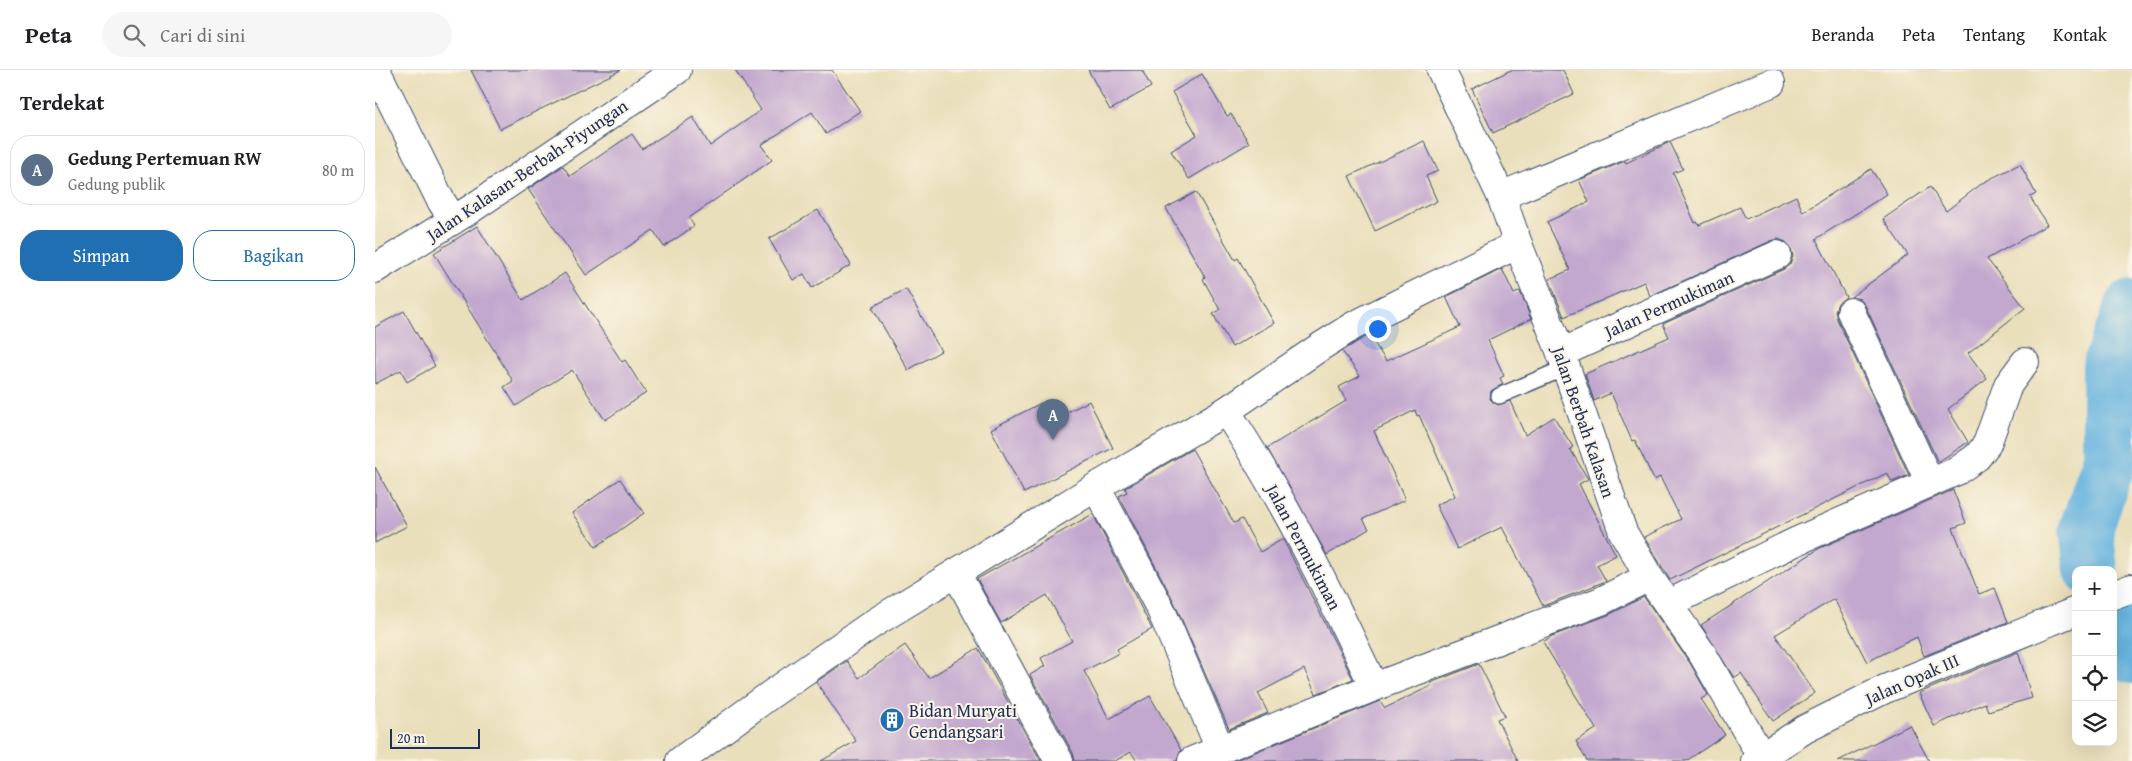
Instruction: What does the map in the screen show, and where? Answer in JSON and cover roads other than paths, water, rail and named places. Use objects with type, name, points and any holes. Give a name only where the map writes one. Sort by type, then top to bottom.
[{"type":"street","points":[[376,70],[440,199],[453,220]]},
{"type":"street","name":"Jalan Kalasan-Berbah-Piyungan","points":[[375,268],[453,220],[677,70]]},
{"type":"street","name":"Jalan Berbah Kalasan","points":[[1441,70],[1501,196],[1517,244],[1563,361],[1623,532],[1649,576],[1703,654],[1758,758]]},
{"type":"street","points":[[1501,196],[1771,83]]},
{"type":"street","points":[[680,761],[770,695],[866,629],[1096,487],[1226,411],[1353,326],[1517,244]]},
{"type":"street","name":"Jalan Permukiman","points":[[1563,361],[1777,255]]},
{"type":"street","points":[[1851,312],[1930,483]]},
{"type":"street","points":[[1668,604],[1795,542],[1957,471],[1977,457],[1987,444],[2008,385],[2025,362]]},
{"type":"street","name":"Jalan Permukiman","points":[[1226,411],[1255,455],[1309,552],[1375,687]]},
{"type":"street","points":[[1096,487],[1161,610],[1220,749]]},
{"type":"street","points":[[956,573],[1059,761]]},
{"type":"street","points":[[1192,761],[1375,687],[1601,601],[1649,576]]},
{"type":"street","points":[[2117,594],[2132,588]]},
{"type":"street","name":"Jalan Opak III","points":[[1758,758],[1805,729],[1885,689],[2072,613]]},
{"type":"lane","points":[[1499,396],[1563,361]]},
{"type":"waterway","points":[[2091,566],[2086,529],[2109,462],[2109,365],[2132,306]]},
{"type":"waterway","points":[[2117,633],[2132,657]]},
{"type":"place","name":"Gedung Pertemuan RW","points":[[1053,440]]},
{"type":"place","name":"Bidan Muryati Gendangsari","points":[[892,720]]}]
